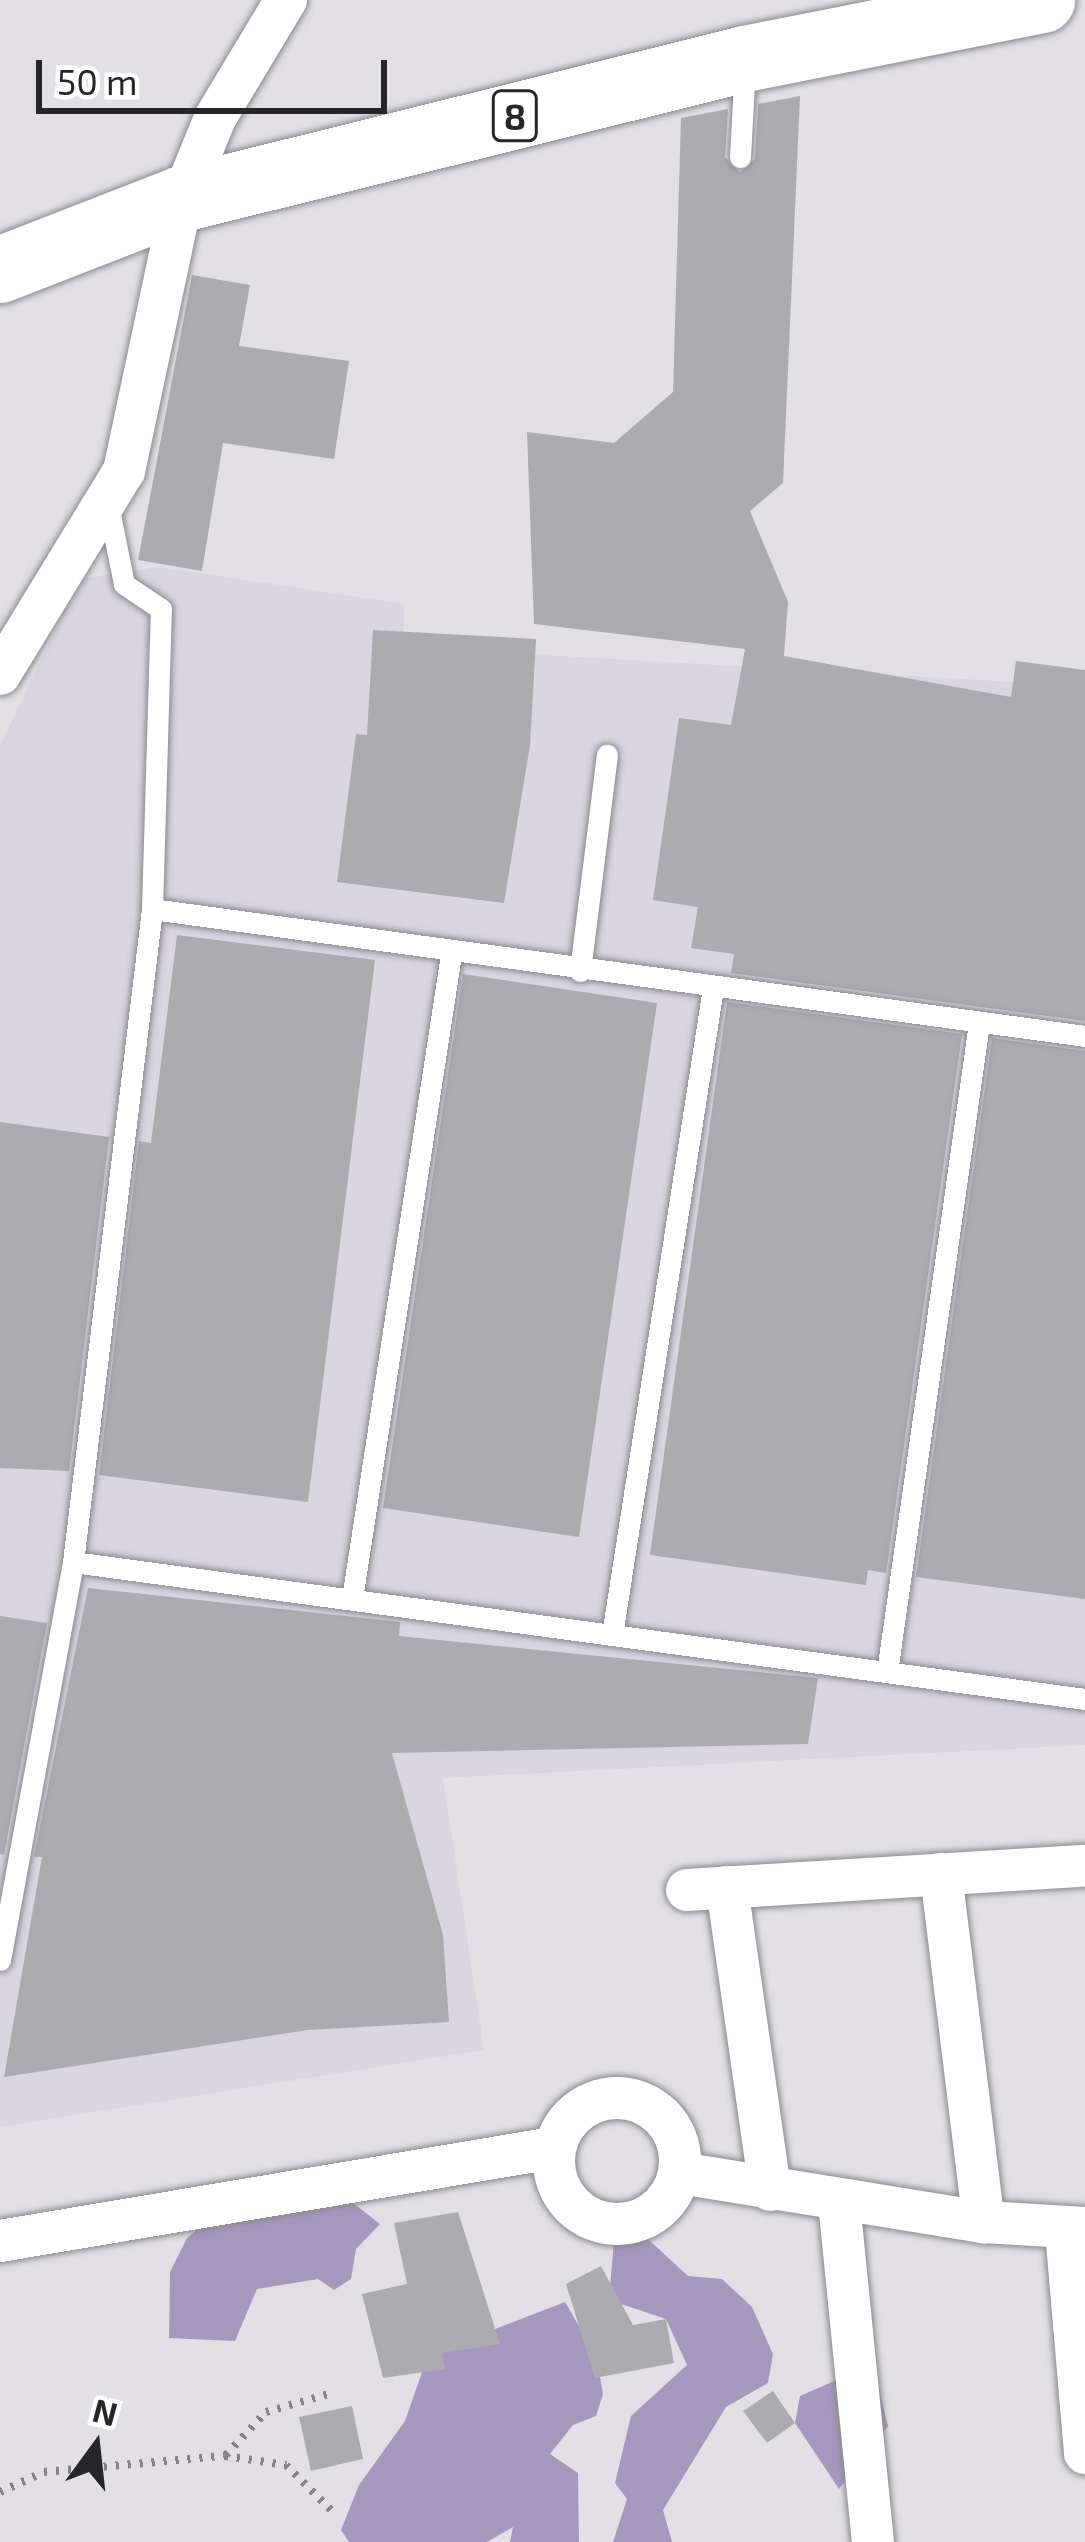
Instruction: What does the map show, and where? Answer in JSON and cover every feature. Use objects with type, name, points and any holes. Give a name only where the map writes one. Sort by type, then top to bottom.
[{"type":"highway","name":"8","points":[[0,270],[182,199],[745,59],[1042,0]]},
{"type":"street","points":[[0,674],[59,565],[108,505],[137,415],[182,199],[215,118],[286,0]]},
{"type":"street","points":[[770,2190],[707,1888],[1085,1865]]},
{"type":"street","points":[[941,1874],[984,2222]]},
{"type":"street","points":[[629,2098],[659,2112],[678,2140],[680,2174],[666,2203],[638,2222],[604,2224],[574,2209],[555,2182],[553,2148],[568,2118],[596,2100],[629,2098]]},
{"type":"street","points":[[0,2241],[553,2148]]},
{"type":"street","points":[[680,2174],[839,2202],[1076,2229],[1085,2453]]},
{"type":"street","points":[[839,2202],[873,2542]]},
{"type":"lane","points":[[740,157],[745,59]]},
{"type":"lane","points":[[0,1960],[73,1562],[152,909],[160,609],[124,584],[108,505]]},
{"type":"lane","points":[[580,971],[607,755]]},
{"type":"lane","points":[[152,909],[452,954],[1085,1036]]},
{"type":"lane","points":[[352,1599],[452,954]]},
{"type":"lane","points":[[612,1635],[713,988]]},
{"type":"lane","points":[[887,1672],[979,1023]]},
{"type":"lane","points":[[73,1562],[1085,1699]]},
{"type":"path","points":[[224,2456],[266,2412],[332,2393]]},
{"type":"path","points":[[0,2492],[44,2471],[224,2456],[286,2465],[335,2514]]},
{"type":"shaded area","points":[[159,567],[404,604],[403,647],[1085,686],[1085,1745],[443,1778],[484,2050],[0,2127],[0,746],[80,579]]},
{"type":"shaded area","points":[[339,2192],[380,2224],[356,2249],[351,2279],[334,2290],[318,2279],[257,2289],[235,2341],[169,2338],[170,2272],[187,2238],[236,2197]]},
{"type":"shaded area","points":[[615,2228],[637,2229],[688,2276],[722,2279],[752,2307],[773,2354],[768,2383],[726,2407],[663,2510],[672,2542],[613,2542],[627,2499],[615,2483],[631,2416],[687,2365],[666,2319],[609,2300]]},
{"type":"shaded area","points":[[565,2302],[596,2355],[603,2394],[596,2416],[573,2425],[550,2454],[578,2473],[579,2542],[510,2542],[513,2527],[487,2542],[349,2542],[341,2530],[359,2485],[405,2421],[428,2355]]},
{"type":"shaded area","points":[[873,2364],[888,2426],[839,2489],[795,2423],[800,2396]]},
{"type":"building","points":[[800,96],[783,483],[750,511],[788,602],[784,656],[1011,697],[1016,661],[1085,670],[1085,1021],[731,973],[734,954],[691,948],[698,907],[653,900],[679,718],[731,725],[745,649],[534,624],[527,432],[614,443],[673,392],[681,118],[728,109],[725,157],[740,172],[755,159],[758,104]]},
{"type":"building","points":[[192,275],[250,285],[239,346],[349,361],[334,459],[223,443],[202,571],[138,560]]},
{"type":"building","points":[[373,630],[536,639],[530,745],[504,903],[337,882],[356,734],[367,735]]},
{"type":"building","points":[[177,935],[375,960],[308,1502],[99,1475],[139,1141],[151,1143]]},
{"type":"building","points":[[463,974],[657,1003],[579,1537],[383,1508]]},
{"type":"building","points":[[727,1002],[962,1034],[886,1573],[868,1570],[866,1585],[650,1555]]},
{"type":"building","points":[[992,1038],[1085,1051],[1085,1599],[916,1577]]},
{"type":"building","points":[[0,1122],[109,1137],[69,1471],[0,1468]]},
{"type":"building","points":[[88,1588],[400,1622],[399,1636],[818,1678],[808,1744],[392,1753],[443,1935],[449,2022],[308,2030],[4,2077],[42,1857],[34,1857]]},
{"type":"building","points":[[0,1616],[47,1623],[4,1855],[0,1854]]},
{"type":"building","points":[[458,2212],[500,2344],[442,2353],[445,2369],[383,2378],[362,2294],[407,2284],[394,2223]]},
{"type":"building","points":[[601,2266],[633,2325],[666,2319],[674,2363],[595,2378],[566,2284]]},
{"type":"building","points":[[773,2391],[795,2423],[767,2443],[743,2411]]},
{"type":"building","points":[[352,2406],[363,2459],[311,2471],[299,2417]]}]
